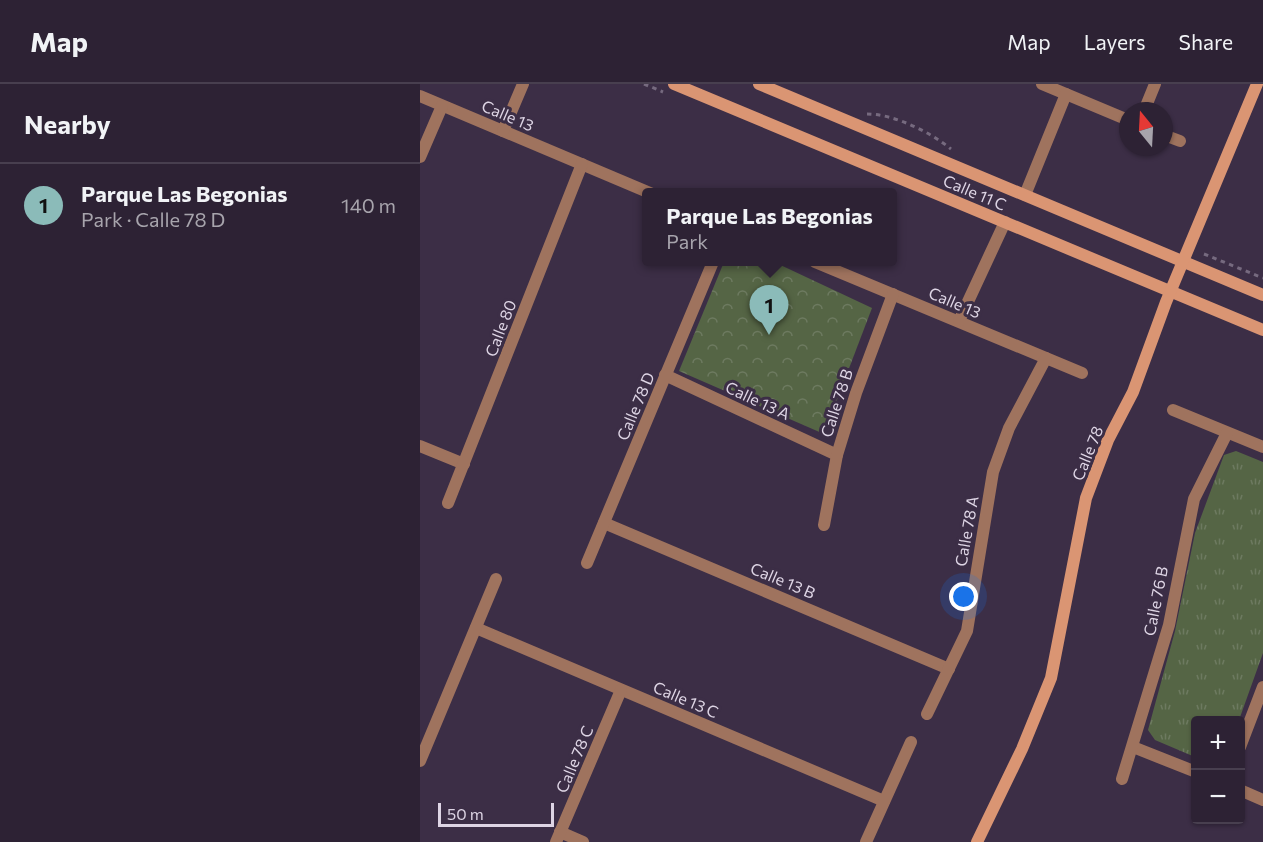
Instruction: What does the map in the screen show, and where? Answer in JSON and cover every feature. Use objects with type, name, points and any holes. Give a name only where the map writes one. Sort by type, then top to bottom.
[{"type":"main road","name":"Calle 11 C","points":[[674,84],[1263,330]]},
{"type":"main road","name":"Calle 11 C","points":[[759,84],[1263,295]]},
{"type":"main road","name":"Calle 78","points":[[977,842],[1022,749],[1051,678],[1086,498],[1108,440],[1132,392],[1170,291],[1257,84]]},
{"type":"street","points":[[503,131],[523,84]]},
{"type":"street","points":[[1042,84],[1119,116]]},
{"type":"street","points":[[1148,102],[1155,84]]},
{"type":"street","points":[[1025,195],[1066,94]]},
{"type":"street","name":"Calle 13","points":[[420,96],[642,189]]},
{"type":"street","points":[[420,157],[442,106]]},
{"type":"street","points":[[1173,138],[1180,141]]},
{"type":"street","name":"Calle 80","points":[[448,503],[582,164]]},
{"type":"street","points":[[959,321],[1005,222]]},
{"type":"street","name":"Calle 78 D","points":[[587,563],[711,266]]},
{"type":"street","name":"Calle 13","points":[[827,266],[1082,373]]},
{"type":"street","name":"Calle 78 B","points":[[824,525],[837,455],[856,393],[893,294]]},
{"type":"street","name":"Calle 78 A","points":[[927,714],[967,631],[993,472],[1009,428],[1046,358]]},
{"type":"street","name":"Calle 13 A","points":[[665,375],[837,455]]},
{"type":"street","points":[[1173,410],[1263,447]]},
{"type":"street","name":"Calle 76 B","points":[[1122,779],[1168,625],[1194,499],[1227,432]]},
{"type":"street","points":[[420,446],[464,464]]},
{"type":"street","name":"Calle 13 B","points":[[604,522],[949,669]]},
{"type":"street","points":[[420,761],[496,579]]},
{"type":"street","name":"Calle 13 C","points":[[476,628],[884,801]]},
{"type":"street","points":[[1245,734],[1263,687]]},
{"type":"street","name":"Calle 78 C","points":[[558,837],[621,690]]},
{"type":"street","points":[[866,842],[910,742]]},
{"type":"street","points":[[1133,747],[1191,770]]},
{"type":"street","points":[[1245,792],[1263,800]]},
{"type":"street","points":[[558,837],[584,842]]},
{"type":"green space","points":[[722,266],[783,266],[872,308],[824,434],[679,371]]},
{"type":"green space","points":[[1236,451],[1263,462],[1263,653],[1240,716],[1191,716],[1191,755],[1155,740],[1148,730],[1175,631],[1195,533],[1224,455]]},
{"type":"place","name":"Parque Las Begonias","points":[[769,335]]}]
